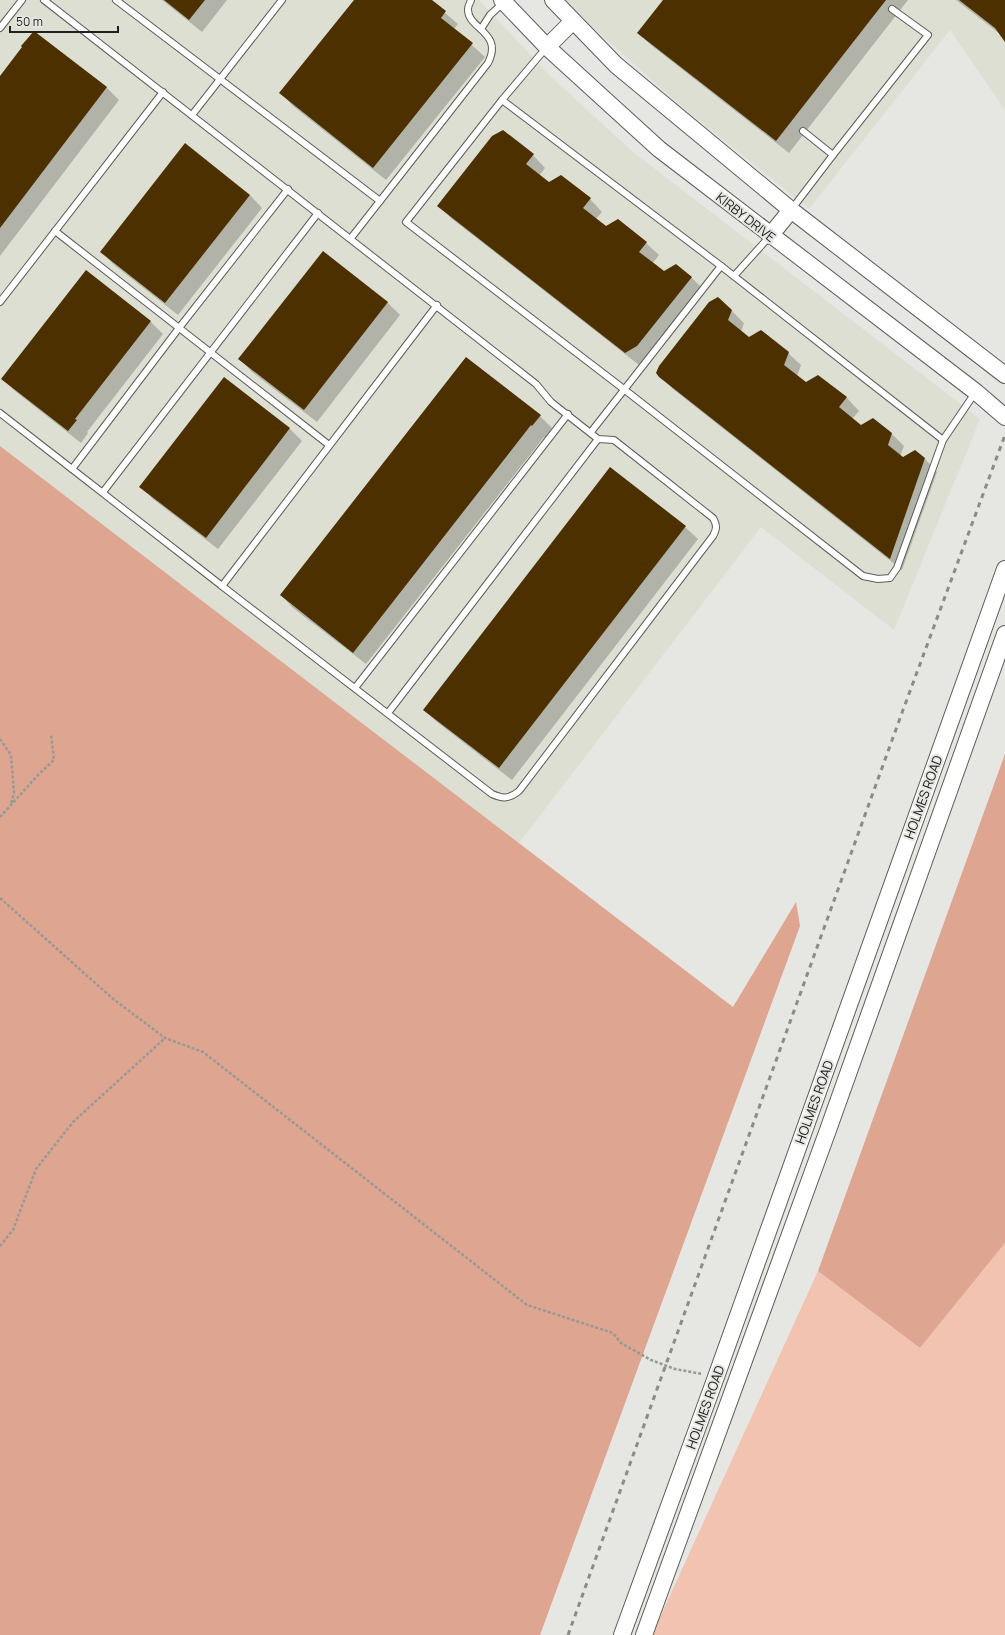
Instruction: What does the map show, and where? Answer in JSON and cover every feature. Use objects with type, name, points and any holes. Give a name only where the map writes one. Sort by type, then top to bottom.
[{"type":"main road","points":[[553,0],[616,65],[791,210],[1005,375]]},
{"type":"main road","name":"KIRBY DRIVE","points":[[503,1],[547,47],[659,150],[976,392],[1005,416]]},
{"type":"main road","points":[[547,47],[573,21]]},
{"type":"main road","points":[[770,236],[791,210]]},
{"type":"main road","name":"HOLMES ROAD","points":[[622,1635],[716,1377],[1005,569]]},
{"type":"main road","name":"HOLMES ROAD","points":[[644,1635],[828,1130],[1005,634]]},
{"type":"lane","points":[[0,28],[22,0]]},
{"type":"lane","points":[[0,413],[492,794],[500,798],[512,796],[524,785],[713,536],[716,530],[716,524],[713,518],[614,440],[598,439],[551,402],[536,384],[437,305],[44,0]]},
{"type":"lane","points":[[116,0],[380,201]]},
{"type":"lane","points":[[192,115],[282,0]]},
{"type":"lane","points":[[351,238],[488,63],[493,54],[491,42],[472,20],[468,10],[471,0]]},
{"type":"lane","points":[[481,29],[490,15],[503,1]]},
{"type":"lane","points":[[791,210],[928,35],[892,9]]},
{"type":"lane","points":[[547,47],[502,100],[406,222],[625,390],[862,576],[878,579],[890,578],[898,568],[943,440],[976,392]]},
{"type":"lane","points":[[0,302],[163,92]]},
{"type":"lane","points":[[502,100],[734,276],[943,440]]},
{"type":"lane","points":[[803,131],[833,155]]},
{"type":"lane","points":[[72,469],[179,328],[288,189]]},
{"type":"lane","points":[[103,492],[318,213]]},
{"type":"lane","points":[[55,231],[329,445]]},
{"type":"lane","points":[[734,276],[770,236]]},
{"type":"lane","points":[[591,432],[721,266]]},
{"type":"lane","points":[[222,586],[437,305]]},
{"type":"lane","points":[[355,688],[568,414]]},
{"type":"lane","points":[[388,713],[598,439]]},
{"type":"path","points":[[0,817],[39,774],[54,760],[51,734]]},
{"type":"path","points":[[0,739],[12,755],[14,792],[11,805]]},
{"type":"path","points":[[0,898],[112,998],[165,1038],[203,1052],[527,1305],[613,1333],[621,1343],[651,1360],[675,1369],[716,1377]]},
{"type":"path","points":[[0,1246],[13,1230],[36,1169],[73,1122],[165,1038]]},
{"type":"shaded area","points":[[0,0],[479,0],[549,75],[633,152],[980,419],[894,630],[761,527],[519,843],[0,446]]},
{"type":"shaded area","points":[[566,0],[1005,0],[1005,110],[950,30],[809,209],[680,105],[590,25]]},
{"type":"shaded area","points":[[0,446],[733,1007],[796,902],[800,926],[540,1635],[0,1635]]},
{"type":"shaded area","points":[[1005,754],[1005,1243],[920,1348],[818,1271]]},
{"type":"shaded area","points":[[1005,1243],[1005,1635],[652,1635],[818,1271],[920,1348]]},
{"type":"building","points":[[164,0],[205,0],[189,20]]},
{"type":"building","points":[[354,0],[432,0],[446,11],[441,18],[473,43],[373,168],[279,93]]},
{"type":"building","points":[[663,0],[886,0],[776,141],[637,33]]},
{"type":"building","points":[[959,0],[1005,0],[1005,42],[995,28]]},
{"type":"building","points":[[34,31],[107,87],[0,228],[0,76],[22,47],[21,46]]},
{"type":"building","points":[[503,130],[534,154],[526,164],[549,182],[561,175],[591,198],[583,208],[606,226],[618,219],[647,242],[639,252],[664,271],[676,264],[692,277],[637,346],[625,353],[437,206],[492,136]]},
{"type":"building","points":[[185,143],[250,195],[165,303],[100,252]]},
{"type":"building","points":[[323,251],[388,302],[304,410],[238,359]]},
{"type":"building","points":[[86,270],[151,321],[75,419],[77,420],[68,431],[1,379]]},
{"type":"building","points":[[718,297],[732,310],[728,320],[749,337],[761,330],[789,352],[784,365],[806,382],[818,375],[847,397],[839,407],[861,425],[873,418],[892,433],[888,445],[903,457],[915,450],[925,458],[890,559],[659,377],[656,373],[659,366],[709,302]]},
{"type":"building","points":[[466,357],[541,415],[532,426],[531,425],[353,653],[280,595]]},
{"type":"building","points":[[224,377],[290,428],[206,538],[139,487]]},
{"type":"building","points":[[610,467],[686,526],[499,768],[423,710]]},
{"type":"railway","points":[[568,1635],[903,710],[1005,435]]}]
